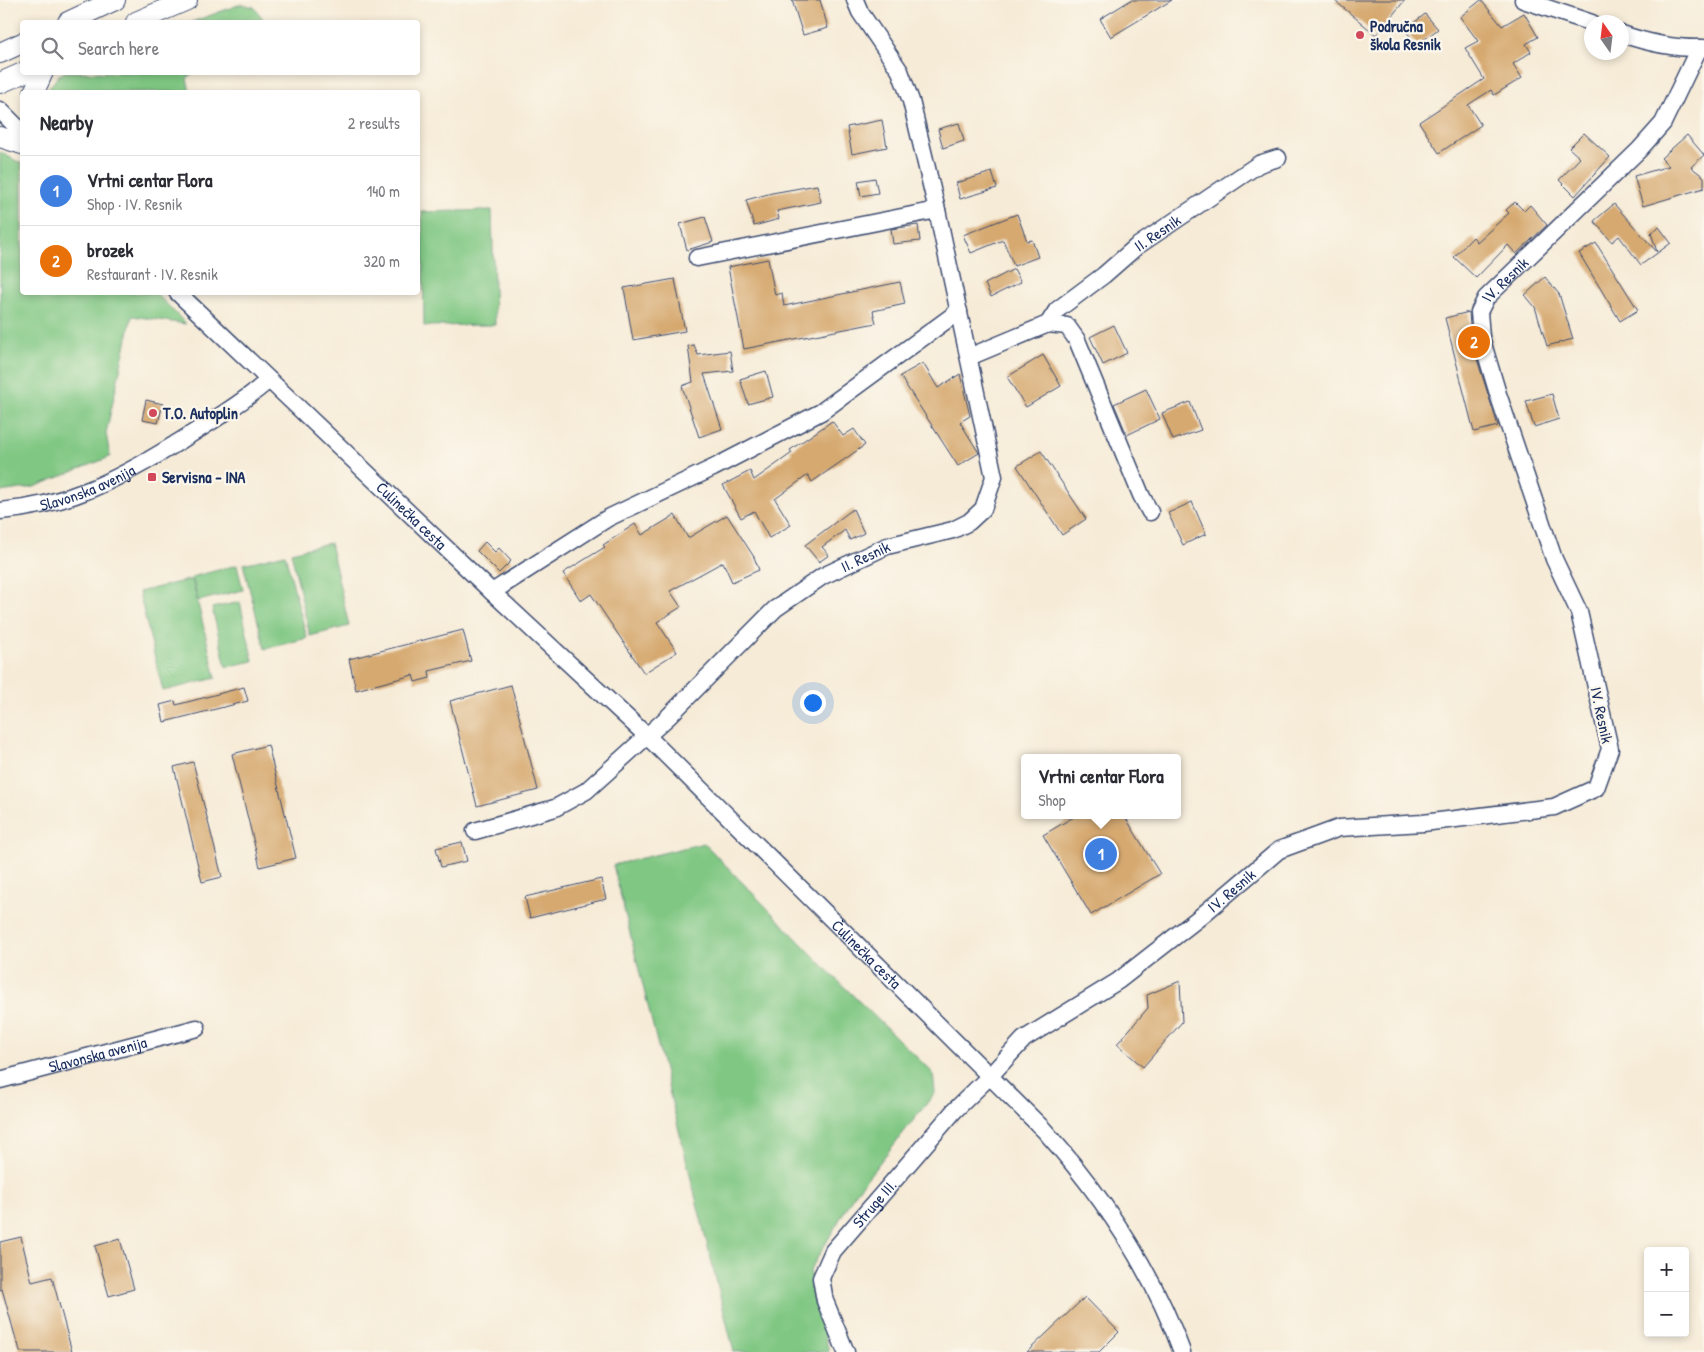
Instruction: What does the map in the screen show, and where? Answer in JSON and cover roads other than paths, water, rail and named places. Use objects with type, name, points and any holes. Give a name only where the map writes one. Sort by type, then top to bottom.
[{"type":"main road","points":[[72,20],[115,0]]},
{"type":"main road","points":[[141,20],[187,0]]},
{"type":"main road","points":[[0,36],[20,33]]},
{"type":"main road","points":[[0,53],[20,44]]},
{"type":"main road","points":[[0,84],[20,74]]},
{"type":"main road","points":[[35,90],[42,75]]},
{"type":"main road","points":[[0,137],[20,143]]},
{"type":"street","name":"II. Resnik","points":[[647,736],[775,609],[799,591],[823,576],[887,546],[953,530],[969,522],[984,509],[994,477],[937,210],[911,101],[900,71],[860,12],[855,0]]},
{"type":"street","points":[[1523,0],[1584,20]]},
{"type":"street","points":[[1629,36],[1667,46],[1702,48]]},
{"type":"street","name":"IV. Resnik","points":[[990,1076],[1024,1039],[1118,981],[1200,917],[1279,850],[1339,828],[1423,823],[1554,807],[1596,788],[1610,749],[1579,612],[1554,560],[1498,394],[1481,337],[1479,312],[1486,298],[1639,150],[1663,123],[1702,48]]},
{"type":"street","points":[[0,110],[20,130]]},
{"type":"street","name":"II. Resnik","points":[[969,358],[1048,324],[1057,310],[1104,275],[1136,247],[1259,164],[1278,158]]},
{"type":"street","points":[[697,258],[937,210]]},
{"type":"street","name":"Čulinečka cesta","points":[[180,295],[492,592],[647,736],[1044,1130],[1083,1176],[1121,1231],[1159,1298],[1182,1352]]},
{"type":"street","points":[[492,592],[608,518],[713,468],[821,412],[959,312]]},
{"type":"street","points":[[1048,324],[1067,326],[1077,340],[1137,486],[1150,512]]},
{"type":"street","name":"Slavonska avenija","points":[[0,511],[59,502],[136,468],[212,423],[269,380]]},
{"type":"street","points":[[476,831],[555,808],[586,791],[647,736]]},
{"type":"street","name":"Slavonska avenija","points":[[0,1080],[197,1028]]},
{"type":"street","name":"Struge III.","points":[[846,1352],[825,1301],[821,1278],[833,1251],[954,1111],[990,1076]]},
{"type":"place","name":"Područna škola Resnik","points":[[1360,35]]},
{"type":"place","name":"brozek","points":[[1474,342]]},
{"type":"place","name":"T.O. Autoplin","points":[[153,413]]},
{"type":"place","name":"Servisna - INA","points":[[152,477]]},
{"type":"place","name":"Vrtni centar Flora","points":[[1101,854]]}]
